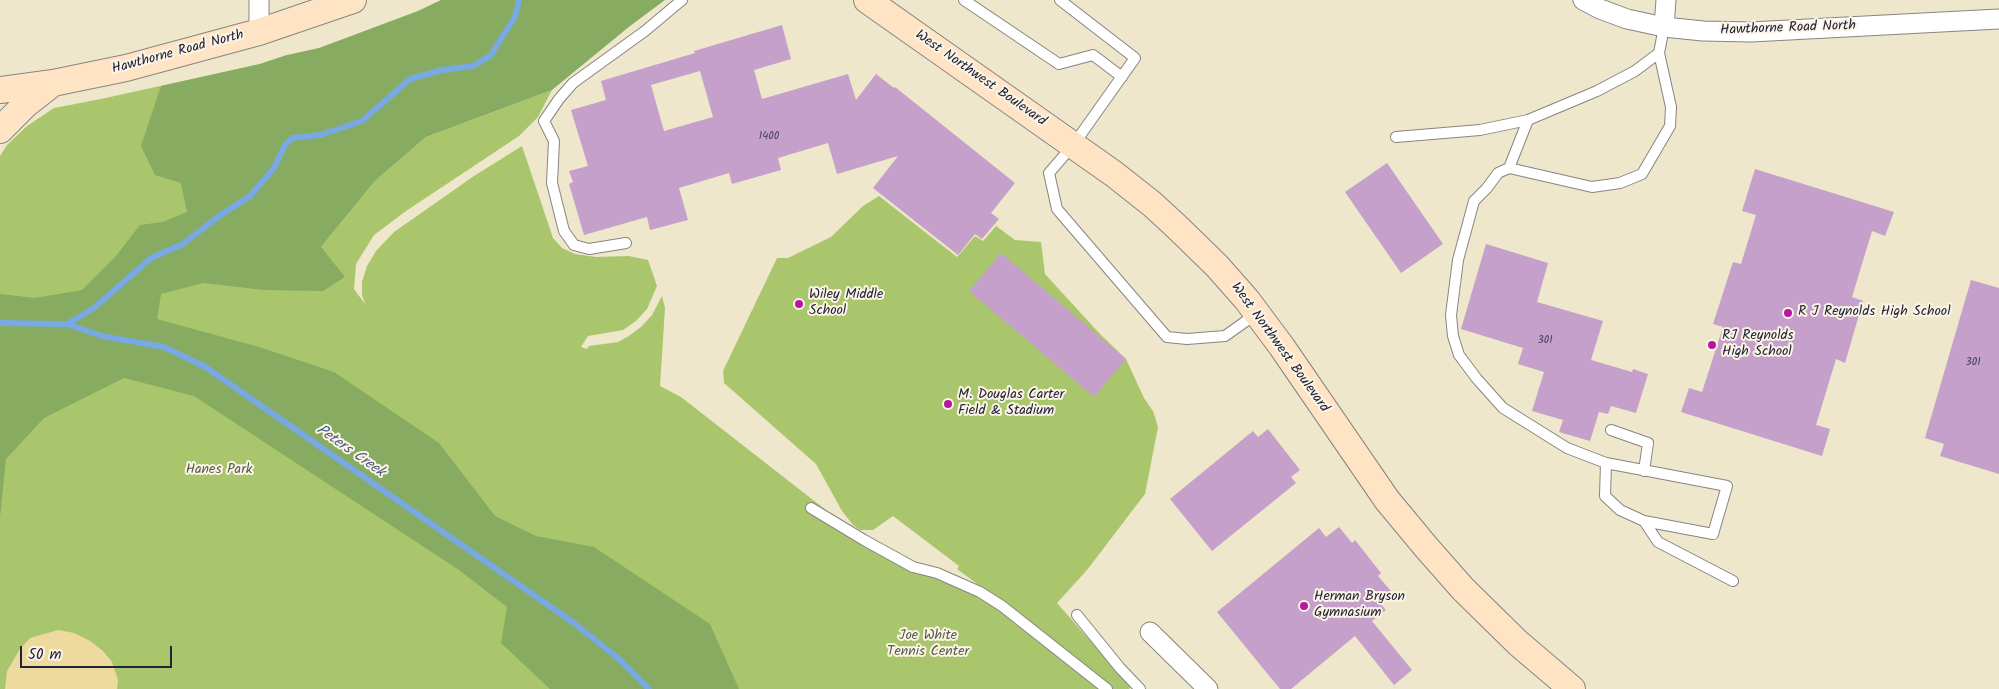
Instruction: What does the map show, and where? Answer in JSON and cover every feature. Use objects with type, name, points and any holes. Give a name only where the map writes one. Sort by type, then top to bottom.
[{"type":"main road","name":"Hawthorne Road North","points":[[0,90],[52,83],[126,68],[259,32],[353,0]]},
{"type":"main road","name":"West Northwest Boulevard","points":[[867,0],[1074,144],[1152,204],[1217,266],[1256,314],[1387,500],[1426,547],[1463,589],[1498,624],[1572,689]]},
{"type":"main road","points":[[0,130],[52,83]]},
{"type":"street","points":[[259,0],[259,32]]},
{"type":"street","name":"Hawthorne Road North","points":[[1583,0],[1612,14],[1664,27],[1703,32],[1751,32],[1999,19]]},
{"type":"street","points":[[1664,27],[1666,0]]},
{"type":"street","points":[[1150,632],[1208,689]]},
{"type":"lane","points":[[626,243],[589,249],[574,244],[564,231],[552,183],[554,140],[544,121],[573,83],[645,31],[682,0]]},
{"type":"lane","points":[[966,0],[1058,64],[1094,55],[1122,77]]},
{"type":"lane","points":[[1060,0],[1135,58],[1074,144],[1049,173],[1057,209],[1167,337],[1187,339],[1225,336],[1256,314]]},
{"type":"lane","points":[[1606,463],[1605,496],[1620,510],[1644,522],[1713,534],[1727,486],[1606,463],[1567,448],[1503,408],[1476,379],[1458,355],[1453,336],[1451,316],[1458,260],[1474,201],[1488,188],[1498,173],[1509,168],[1592,187],[1620,183],[1642,174],[1670,126],[1671,107],[1659,53],[1664,27]]},
{"type":"lane","points":[[1396,137],[1480,130],[1528,120],[1597,91],[1635,71],[1659,53]]},
{"type":"lane","points":[[1509,168],[1528,120]]},
{"type":"lane","points":[[1610,430],[1648,443],[1644,471]]},
{"type":"lane","points":[[811,508],[864,540],[913,566],[980,592],[1002,606],[1107,689]]},
{"type":"lane","points":[[1644,522],[1658,542],[1733,581]]},
{"type":"lane","points":[[1077,615],[1120,668],[1140,689]]},
{"type":"green space","points":[[441,0],[665,0],[552,90],[426,137],[375,181],[321,247],[345,277],[323,291],[264,290],[203,283],[161,294],[157,319],[259,347],[334,372],[439,443],[495,516],[536,536],[594,547],[710,624],[739,689],[550,689],[501,643],[507,607],[459,570],[194,396],[124,378],[44,418],[6,459],[0,517],[0,294],[35,298],[82,290],[116,256],[140,225],[163,222],[187,212],[181,183],[155,175],[141,146],[161,86],[260,64],[287,55],[319,48],[418,11]]},
{"type":"green space","name":"Hanes Park","points":[[287,55],[321,247],[375,181],[426,137],[552,90],[538,117],[519,136],[406,211],[374,235],[356,264],[354,289],[365,304],[362,295],[362,282],[367,266],[376,251],[394,232],[474,176],[522,146],[553,238],[562,248],[575,254],[596,257],[629,256],[648,260],[657,286],[647,309],[636,321],[623,330],[588,336],[581,347],[587,349],[589,346],[618,342],[629,336],[652,315],[662,296],[665,308],[660,386],[681,397],[840,521],[908,559],[988,592],[957,569],[959,566],[893,516],[873,530],[860,530],[853,525],[842,511],[816,464],[724,383],[723,371],[777,258],[788,258],[831,237],[863,206],[879,196],[957,257],[975,236],[983,241],[996,226],[1015,240],[1041,242],[1045,274],[1100,334],[1126,359],[1144,398],[1153,411],[1158,427],[1145,494],[1087,570],[1057,603],[1131,687],[1129,689],[0,689],[0,156],[7,145],[27,126],[54,108],[260,64]]},
{"type":"sand","points":[[58,630],[74,633],[90,641],[103,651],[112,662],[118,680],[117,689],[5,689],[7,671],[20,649],[30,638]]},
{"type":"building","points":[[782,25],[791,59],[754,70],[762,99],[848,74],[856,100],[876,74],[1015,183],[991,213],[999,219],[982,239],[975,234],[958,255],[873,188],[898,156],[837,174],[828,143],[778,158],[781,170],[732,184],[729,173],[679,188],[688,220],[650,230],[647,217],[584,235],[569,184],[573,182],[569,171],[588,166],[571,110],[606,100],[601,81],[695,53],[694,51]],"holes":[[[700,71],[713,117],[664,131],[651,85]]]},
{"type":"building","points":[[1387,163],[1443,244],[1401,273],[1345,192]]},
{"type":"building","name":"R J Reynolds High School","points":[[1755,169],[1894,212],[1885,236],[1872,231],[1852,297],[1863,301],[1845,363],[1836,359],[1816,425],[1830,429],[1822,456],[1681,412],[1689,388],[1702,392],[1723,327],[1713,324],[1733,262],[1741,264],[1756,215],[1742,211]]},
{"type":"building","points":[[1486,244],[1548,263],[1537,302],[1603,321],[1591,360],[1632,372],[1633,369],[1648,374],[1636,413],[1611,406],[1608,414],[1599,412],[1590,441],[1559,432],[1563,420],[1532,411],[1544,372],[1518,364],[1523,348],[1461,329]]},
{"type":"building","points":[[1001,253],[1126,359],[1094,397],[969,291]]},
{"type":"building","name":"R J Reynolds High School","points":[[1971,280],[1999,288],[1999,474],[1940,456],[1944,444],[1925,438]]},
{"type":"building","points":[[1268,429],[1300,470],[1291,477],[1296,483],[1212,551],[1170,499],[1253,431],[1258,437]]},
{"type":"building","name":"Herman Bryson Gymnasium","points":[[1339,527],[1352,543],[1355,540],[1381,573],[1378,576],[1391,591],[1378,601],[1386,610],[1372,621],[1412,670],[1394,685],[1355,636],[1291,689],[1280,689],[1217,612],[1319,528],[1326,537]]},
{"type":"waterway","points":[[67,324],[94,308],[151,258],[183,244],[219,216],[250,196],[274,168],[285,145],[292,138],[320,135],[362,121],[410,79],[442,70],[473,66],[490,56],[515,17],[519,0]]},
{"type":"waterway","name":"Peters Creek","points":[[0,323],[67,324],[102,336],[164,347],[204,366],[574,623],[619,659],[649,689]]},
{"type":"place","name":"Wiley Middle School","points":[[799,304]]},
{"type":"place","name":"R J Reynolds High School","points":[[1788,313]]},
{"type":"place","name":"RJ Reynolds High School","points":[[1712,345]]},
{"type":"place","name":"M. Douglas Carter Field & Stadium","points":[[948,404]]},
{"type":"place","name":"Herman Bryson Gymnasium","points":[[1304,606]]},
{"type":"park label","name":"Joe White Tennis Center","points":[[928,646]]}]
